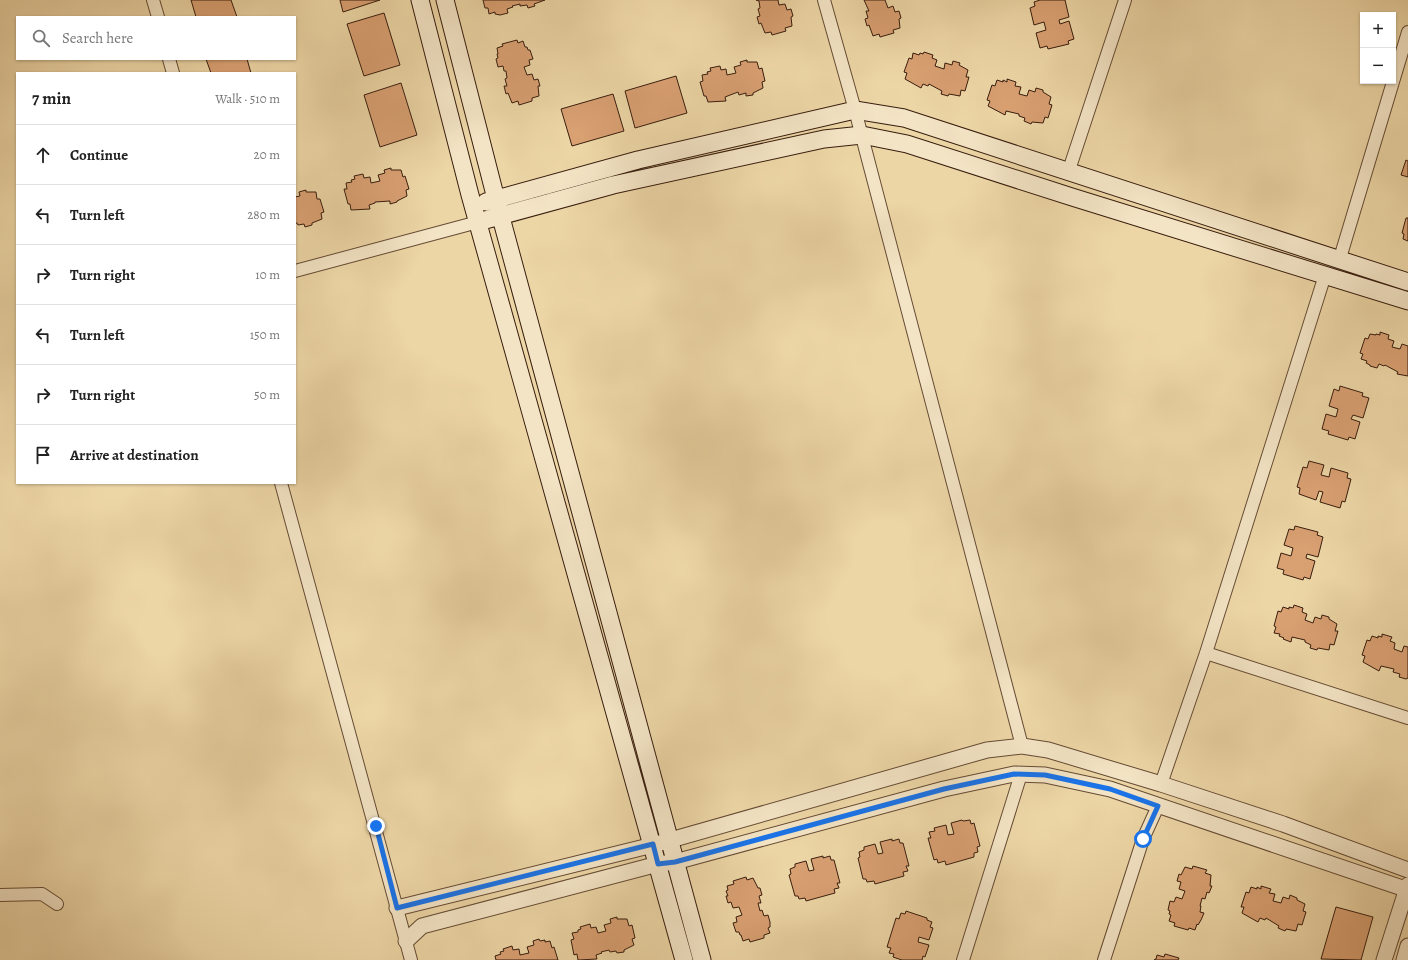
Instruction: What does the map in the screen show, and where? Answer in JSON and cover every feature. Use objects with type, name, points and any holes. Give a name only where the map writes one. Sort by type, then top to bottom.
[{"type":"main road","points":[[420,0],[476,214],[653,844],[684,960]]},
{"type":"main road","points":[[445,0],[496,199],[702,960]]},
{"type":"main road","points":[[476,214],[496,199],[638,160],[855,110],[904,118],[1068,173],[1340,258],[1408,282]]},
{"type":"main road","points":[[476,214],[501,216],[620,184],[824,139],[862,135],[907,144],[1072,197],[1408,301]]},
{"type":"street","points":[[153,0],[158,16]]},
{"type":"street","points":[[824,0],[862,135],[1022,746]]},
{"type":"street","points":[[1068,173],[1125,0]]},
{"type":"street","points":[[1340,258],[1408,32]]},
{"type":"street","points":[[169,60],[172,72]]},
{"type":"street","points":[[296,271],[476,214]]},
{"type":"street","points":[[1161,784],[1206,653],[1325,275]]},
{"type":"street","points":[[281,484],[411,960]]},
{"type":"street","points":[[1206,653],[1408,718]]},
{"type":"street","points":[[397,908],[653,844],[987,750],[1022,746],[1048,750],[1161,784],[1283,824],[1408,870]]},
{"type":"street","points":[[406,941],[422,926],[658,864],[675,862],[944,789],[1021,774],[1045,775],[1110,789],[1408,888],[1384,960]]},
{"type":"street","points":[[963,960],[1021,774]]},
{"type":"street","points":[[1104,960],[1143,839],[1158,806]]},
{"type":"street","points":[[0,895],[42,894],[57,904]]},
{"type":"street","points":[[1404,960],[1408,946]]},
{"type":"building","points":[[191,0],[231,0],[237,16],[196,16]]},
{"type":"building","points":[[340,0],[380,0],[343,12]]},
{"type":"building","points":[[483,0],[545,0],[528,8],[527,5],[520,6],[520,4],[512,6],[513,7],[507,9],[508,13],[500,15],[495,14],[495,12],[489,14],[488,8],[485,8]]},
{"type":"building","points":[[756,0],[778,0],[779,5],[785,4],[787,10],[791,9],[793,16],[791,17],[792,26],[785,28],[786,31],[772,35],[771,32],[765,33],[761,23],[759,24],[757,17],[760,16],[758,9],[760,8],[759,1]]},
{"type":"building","points":[[864,0],[885,0],[888,8],[893,6],[895,12],[899,11],[901,18],[899,19],[900,28],[893,30],[894,33],[880,37],[879,34],[873,36],[865,19],[868,18],[866,11],[869,11]]},
{"type":"building","points":[[1040,0],[1065,0],[1069,17],[1059,20],[1060,24],[1069,21],[1074,39],[1068,41],[1069,44],[1048,49],[1047,46],[1040,48],[1036,33],[1046,30],[1044,22],[1034,25],[1030,8],[1035,6],[1034,2]]},
{"type":"building","points":[[384,13],[400,65],[364,76],[347,24]]},
{"type":"building","points":[[517,40],[518,43],[523,41],[525,47],[530,50],[533,59],[529,60],[530,65],[524,67],[527,75],[532,74],[534,80],[538,79],[540,86],[538,86],[539,96],[532,98],[532,101],[519,105],[518,101],[512,103],[508,93],[506,94],[504,86],[507,86],[505,79],[507,78],[506,71],[504,71],[503,66],[498,67],[496,59],[498,58],[497,48],[503,46],[502,44]]},
{"type":"building","points":[[924,52],[933,55],[932,58],[937,60],[935,66],[944,69],[945,63],[952,65],[953,61],[960,63],[959,65],[968,70],[966,77],[969,77],[965,91],[961,90],[960,96],[949,94],[948,96],[941,94],[942,91],[929,84],[928,86],[923,84],[921,88],[905,79],[907,73],[904,72],[909,58],[912,59],[913,53],[919,55],[920,53],[923,54]]},
{"type":"building","points":[[206,60],[247,60],[251,72],[211,72]]},
{"type":"building","points":[[747,60],[747,62],[757,62],[759,69],[762,68],[765,81],[762,82],[763,88],[753,93],[753,95],[746,96],[746,93],[739,95],[738,92],[725,97],[726,101],[708,102],[706,96],[704,96],[700,82],[703,81],[702,75],[708,74],[707,72],[711,71],[710,68],[720,66],[721,70],[726,69],[727,75],[736,73],[734,67],[741,65],[740,62]]},
{"type":"building","points":[[676,76],[687,113],[635,128],[625,91]]},
{"type":"building","points":[[1007,79],[1016,82],[1015,86],[1021,87],[1019,94],[1027,96],[1029,90],[1035,92],[1036,88],[1043,90],[1043,92],[1051,97],[1049,104],[1052,105],[1048,118],[1045,117],[1043,123],[1032,122],[1031,124],[1024,121],[1025,118],[1019,116],[1019,114],[1006,111],[1005,115],[988,106],[990,101],[987,100],[992,85],[995,86],[997,80],[1007,82]]},
{"type":"building","points":[[401,83],[417,135],[380,147],[364,95]]},
{"type":"building","points":[[613,94],[624,131],[572,146],[561,109]]},
{"type":"building","points":[[1406,160],[1408,161],[1408,177],[1401,175]]},
{"type":"building","points":[[391,168],[391,170],[401,170],[403,177],[405,176],[409,189],[406,190],[407,196],[390,204],[390,201],[375,202],[369,205],[370,209],[351,210],[344,189],[347,189],[346,183],[352,182],[351,180],[355,179],[354,176],[363,174],[364,178],[370,177],[371,183],[380,181],[378,175],[385,173],[384,170]]},
{"type":"building","points":[[306,190],[306,192],[316,192],[317,199],[320,199],[324,212],[321,213],[322,219],[305,227],[304,224],[298,225],[296,223],[296,197],[300,196],[299,192]]},
{"type":"building","points":[[1406,218],[1408,218],[1408,241],[1403,239],[1404,234],[1402,233]]},
{"type":"building","points":[[1380,332],[1389,335],[1388,339],[1394,341],[1392,347],[1400,349],[1402,344],[1408,346],[1408,376],[1397,374],[1398,372],[1385,365],[1379,364],[1377,368],[1370,366],[1366,363],[1367,361],[1361,359],[1363,354],[1360,353],[1365,338],[1368,339],[1370,334],[1380,335]]},
{"type":"building","points":[[1340,386],[1363,393],[1362,396],[1369,398],[1363,418],[1353,415],[1351,419],[1360,422],[1355,439],[1349,437],[1348,440],[1328,434],[1329,431],[1322,429],[1326,414],[1336,417],[1338,409],[1329,406],[1334,389],[1339,391]]},
{"type":"building","points":[[1309,461],[1324,465],[1321,475],[1329,477],[1331,468],[1348,473],[1347,478],[1351,479],[1345,502],[1342,501],[1340,508],[1320,502],[1323,492],[1319,491],[1316,500],[1299,494],[1300,488],[1297,487],[1303,467],[1307,468]]},
{"type":"building","points":[[1295,526],[1318,532],[1317,535],[1323,537],[1318,557],[1307,554],[1306,558],[1315,561],[1310,579],[1304,577],[1303,580],[1283,574],[1284,570],[1277,568],[1281,553],[1291,556],[1293,548],[1284,545],[1289,529],[1294,530]]},
{"type":"building","points":[[1294,605],[1303,608],[1302,612],[1307,614],[1305,620],[1313,623],[1315,617],[1321,619],[1322,615],[1329,617],[1329,619],[1337,624],[1335,631],[1338,631],[1334,645],[1330,644],[1329,650],[1318,648],[1317,650],[1310,648],[1311,645],[1305,642],[1305,640],[1292,637],[1291,642],[1283,639],[1284,638],[1279,636],[1280,634],[1274,633],[1276,627],[1274,626],[1278,611],[1281,612],[1283,607],[1289,609],[1289,607],[1293,608]]},
{"type":"building","points":[[1382,634],[1392,637],[1390,641],[1395,643],[1394,649],[1402,652],[1404,646],[1408,647],[1408,678],[1406,679],[1399,677],[1400,674],[1393,672],[1394,669],[1381,666],[1379,671],[1363,662],[1365,656],[1362,655],[1367,640],[1370,641],[1372,636],[1378,638],[1378,636],[1382,637]]},
{"type":"building","points":[[962,820],[970,820],[971,824],[974,823],[980,846],[977,847],[978,852],[974,853],[974,857],[946,865],[945,861],[938,863],[937,859],[934,860],[928,838],[931,838],[929,832],[935,831],[934,828],[946,825],[948,835],[954,834],[951,823]]},
{"type":"building","points":[[892,839],[892,841],[899,839],[900,843],[903,843],[909,866],[906,866],[908,871],[903,872],[904,876],[875,884],[874,881],[867,882],[866,879],[863,879],[858,858],[860,857],[859,852],[864,850],[864,847],[875,844],[878,854],[883,853],[880,842]]},
{"type":"building","points":[[823,856],[823,858],[830,856],[831,860],[834,860],[840,883],[837,883],[839,888],[834,889],[835,893],[806,901],[805,898],[799,899],[798,896],[795,896],[789,875],[791,874],[790,869],[795,867],[795,864],[806,861],[809,871],[814,870],[811,859]]},
{"type":"building","points":[[1193,866],[1207,870],[1205,873],[1211,875],[1210,886],[1212,886],[1209,893],[1207,892],[1205,899],[1202,898],[1200,912],[1204,913],[1201,920],[1198,925],[1197,924],[1195,930],[1189,928],[1188,930],[1174,926],[1175,923],[1169,921],[1171,915],[1169,914],[1170,911],[1168,910],[1170,901],[1174,902],[1176,897],[1182,899],[1185,891],[1179,889],[1181,882],[1177,881],[1179,874],[1181,875],[1185,867],[1192,869]]},
{"type":"building","points":[[746,877],[747,880],[753,878],[758,888],[760,888],[762,895],[759,896],[761,903],[758,903],[760,911],[762,910],[764,916],[768,915],[770,922],[770,927],[768,928],[770,933],[764,935],[764,938],[750,942],[749,939],[743,941],[739,932],[736,932],[733,923],[737,922],[736,917],[742,915],[739,907],[733,908],[731,902],[728,903],[726,896],[728,896],[726,891],[728,890],[727,886],[734,884],[733,881]]},
{"type":"building","points":[[1261,886],[1271,889],[1269,893],[1275,894],[1273,901],[1281,903],[1283,897],[1289,899],[1290,895],[1305,904],[1303,911],[1306,912],[1302,925],[1298,924],[1296,931],[1286,929],[1285,931],[1278,928],[1279,926],[1266,918],[1265,920],[1260,918],[1258,922],[1242,913],[1244,907],[1241,907],[1246,892],[1249,893],[1251,887],[1261,889]]},
{"type":"building","points":[[1336,907],[1373,917],[1361,960],[1321,959]]},
{"type":"building","points":[[906,911],[927,918],[927,920],[932,922],[930,927],[933,928],[929,940],[919,937],[918,942],[929,945],[925,957],[923,956],[922,960],[902,960],[893,957],[894,954],[889,953],[891,948],[887,947],[896,918],[899,919],[901,913],[905,914]]},
{"type":"building","points":[[617,917],[617,919],[627,919],[629,926],[632,925],[635,938],[632,939],[634,945],[624,950],[624,952],[617,953],[616,951],[610,952],[609,950],[596,955],[597,959],[578,960],[577,954],[574,955],[571,940],[574,939],[572,933],[578,932],[578,930],[581,929],[580,927],[590,924],[591,928],[596,927],[598,933],[606,931],[604,925],[611,923],[610,919]]},
{"type":"building","points":[[539,939],[540,941],[545,940],[545,942],[550,941],[552,948],[554,947],[558,960],[496,960],[495,956],[501,954],[500,952],[504,951],[503,949],[512,946],[513,950],[519,949],[520,955],[529,953],[527,947],[534,945],[533,941]]},
{"type":"building","points":[[1165,954],[1179,958],[1178,960],[1154,960],[1156,959],[1157,955],[1164,957]]},
{"type":"route","points":[[376,826],[397,908],[426,902],[653,844],[658,864],[675,862],[944,789],[1014,774],[1045,775],[1110,789],[1158,806],[1143,839]]}]
